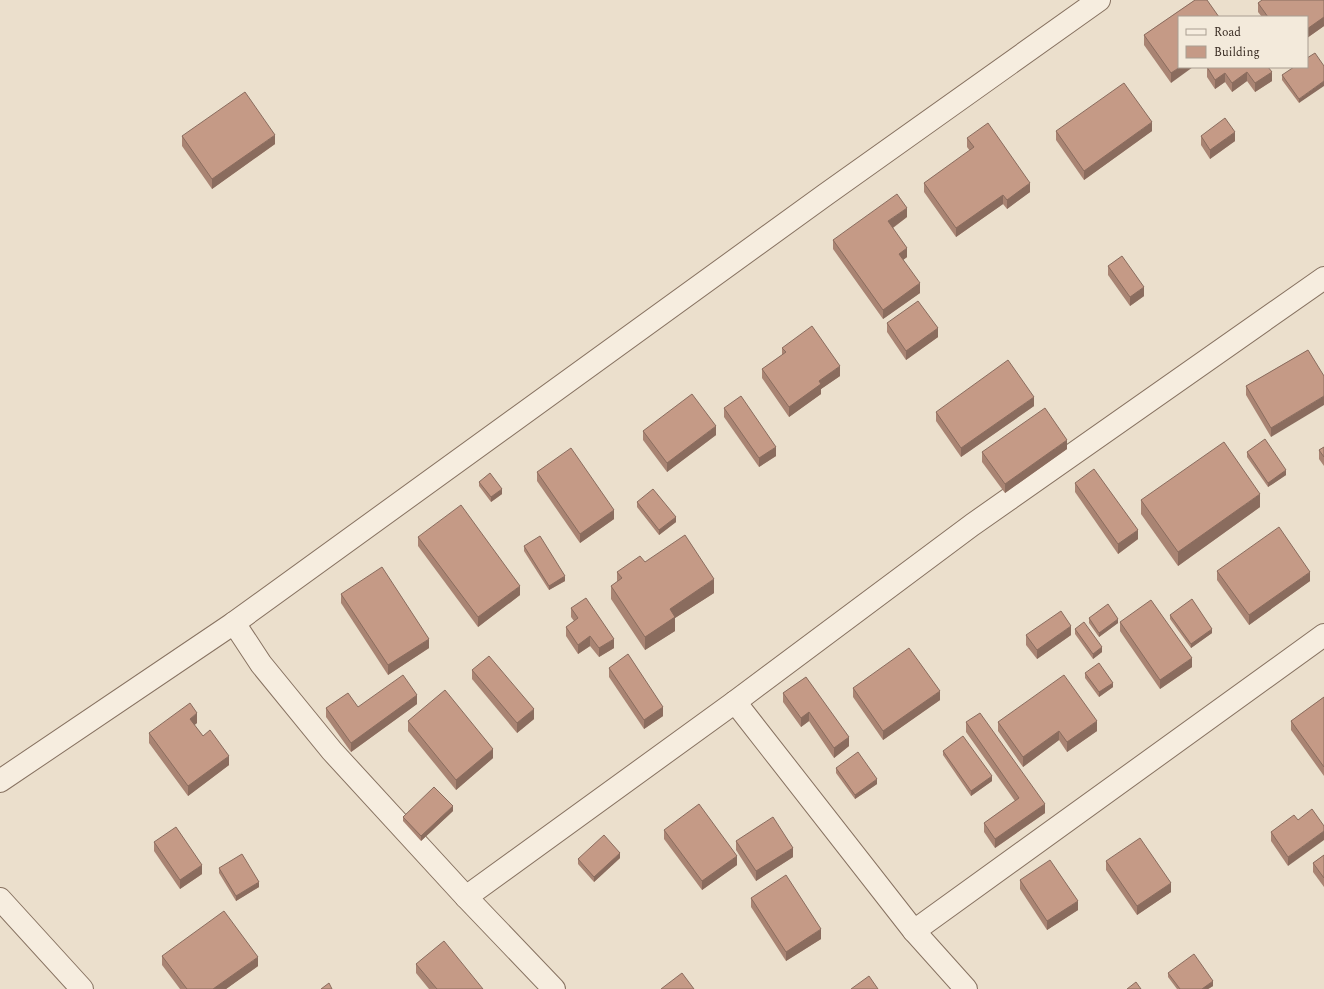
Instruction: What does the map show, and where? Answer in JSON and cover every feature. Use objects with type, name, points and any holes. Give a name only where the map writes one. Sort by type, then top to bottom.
[{"type":"street","points":[[0,781],[234,623],[819,200],[1099,0]]},
{"type":"street","points":[[466,897],[735,702],[972,525],[1324,278]]},
{"type":"street","points":[[234,623],[261,664],[323,740],[466,897],[554,989]]},
{"type":"street","points":[[914,932],[1324,635]]},
{"type":"street","points":[[735,702],[914,932],[966,989]]},
{"type":"street","points":[[0,899],[82,989]]},
{"type":"building","points":[[1195,0],[1207,0],[1218,16],[1178,16],[1178,68],[1171,73],[1144,35]]},
{"type":"building","points":[[1262,0],[1324,0],[1324,17],[1308,28],[1308,16],[1267,16],[1258,3]]},
{"type":"building","points":[[1315,53],[1324,66],[1324,81],[1299,99],[1282,75],[1292,68],[1308,68],[1308,57]]},
{"type":"building","points":[[1208,68],[1269,68],[1272,72],[1255,83],[1247,72],[1232,83],[1225,73],[1215,80]]},
{"type":"building","points":[[1124,83],[1152,122],[1084,171],[1056,131]]},
{"type":"building","points":[[245,92],[275,135],[212,179],[182,136]]},
{"type":"building","points":[[1225,118],[1235,132],[1210,150],[1201,136]]},
{"type":"building","points":[[988,123],[1030,183],[1007,200],[1003,195],[956,228],[924,183],[974,147],[967,138]]},
{"type":"building","points":[[897,194],[907,208],[888,221],[907,248],[899,254],[920,283],[883,310],[833,240]]},
{"type":"building","points":[[1122,256],[1144,287],[1130,297],[1108,266]]},
{"type":"building","points":[[918,301],[938,328],[906,351],[887,323]]},
{"type":"building","points":[[812,326],[840,366],[819,381],[821,384],[789,407],[762,369],[786,352],[782,348]]},
{"type":"building","points":[[1308,350],[1324,376],[1324,396],[1271,428],[1246,386]]},
{"type":"building","points":[[1008,360],[1034,397],[961,448],[936,412]]},
{"type":"building","points":[[692,394],[716,426],[667,463],[643,431]]},
{"type":"building","points":[[741,396],[776,447],[759,458],[724,408]]},
{"type":"building","points":[[1045,408],[1067,440],[1005,484],[982,452]]},
{"type":"building","points":[[1265,439],[1286,470],[1268,483],[1247,452]]},
{"type":"building","points":[[1224,442],[1260,494],[1178,552],[1141,500]]},
{"type":"building","points":[[1324,447],[1324,457],[1319,450]]},
{"type":"building","points":[[571,448],[614,510],[580,534],[537,472]]},
{"type":"building","points":[[1094,469],[1138,530],[1118,544],[1075,483]]},
{"type":"building","points":[[490,473],[502,489],[491,497],[479,482]]},
{"type":"building","points":[[653,489],[676,517],[659,530],[637,502]]},
{"type":"building","points":[[461,505],[520,586],[478,617],[418,537]]},
{"type":"building","points":[[1279,527],[1310,572],[1249,615],[1217,571]]},
{"type":"building","points":[[685,535],[714,579],[670,609],[675,617],[645,637],[611,586],[622,578],[617,572],[640,556],[645,562]]},
{"type":"building","points":[[540,536],[565,576],[549,586],[524,546]]},
{"type":"building","points":[[382,567],[429,639],[388,665],[341,594]]},
{"type":"building","points":[[586,598],[614,639],[599,648],[590,636],[578,645],[566,627],[578,618],[571,608]]},
{"type":"building","points":[[1192,599],[1212,629],[1191,644],[1170,615]]},
{"type":"building","points":[[1151,600],[1192,658],[1160,680],[1120,622]]},
{"type":"building","points":[[1108,604],[1118,619],[1099,633],[1089,618]]},
{"type":"building","points":[[1061,611],[1071,626],[1037,650],[1026,635]]},
{"type":"building","points":[[1084,622],[1102,647],[1093,654],[1075,629]]},
{"type":"building","points":[[909,648],[940,691],[883,731],[853,688]]},
{"type":"building","points":[[628,654],[663,707],[644,720],[609,668]]},
{"type":"building","points":[[489,656],[534,709],[517,723],[472,670]]},
{"type":"building","points":[[1099,663],[1113,683],[1099,692],[1085,673]]},
{"type":"building","points":[[403,675],[417,695],[351,743],[326,708],[348,693],[358,707]]},
{"type":"building","points":[[1064,675],[1097,721],[1067,742],[1059,731],[1023,757],[998,722]]},
{"type":"building","points":[[806,677],[849,737],[834,748],[809,712],[801,718],[783,693]]},
{"type":"building","points":[[445,690],[493,749],[456,780],[408,721]]},
{"type":"building","points":[[1324,697],[1324,767],[1291,721]]},
{"type":"building","points":[[190,703],[197,713],[190,719],[203,736],[210,730],[229,756],[188,786],[149,733]]},
{"type":"building","points":[[980,713],[1045,804],[995,839],[984,823],[1019,798],[966,722]]},
{"type":"building","points":[[963,736],[992,776],[971,791],[943,751]]},
{"type":"building","points":[[858,752],[877,779],[855,795],[836,768]]},
{"type":"building","points":[[434,787],[453,806],[421,836],[403,817]]},
{"type":"building","points":[[699,804],[737,856],[702,881],[664,830]]},
{"type":"building","points":[[1312,809],[1324,826],[1324,831],[1288,857],[1271,832],[1294,815],[1298,820]]},
{"type":"building","points":[[773,817],[793,848],[756,871],[736,841]]},
{"type":"building","points":[[176,827],[202,865],[180,880],[154,842]]},
{"type":"building","points":[[604,835],[620,853],[594,877],[578,859]]},
{"type":"building","points":[[1140,838],[1171,883],[1137,906],[1106,861]]},
{"type":"building","points":[[242,854],[259,882],[236,896],[219,868]]},
{"type":"building","points":[[1324,855],[1324,878],[1313,863]]},
{"type":"building","points":[[1050,860],[1078,901],[1047,921],[1020,880]]},
{"type":"building","points":[[786,875],[821,929],[786,952],[751,898]]},
{"type":"building","points":[[224,911],[258,957],[213,989],[187,989],[162,956]]},
{"type":"building","points":[[444,941],[483,989],[437,989],[416,964]]},
{"type":"building","points":[[1194,954],[1213,981],[1202,989],[1180,989],[1168,973]]},
{"type":"building","points":[[682,973],[694,989],[661,989]]},
{"type":"building","points":[[869,976],[878,989],[851,989]]},
{"type":"building","points":[[1136,982],[1141,989],[1127,989]]},
{"type":"building","points":[[329,983],[332,989],[321,989]]}]
